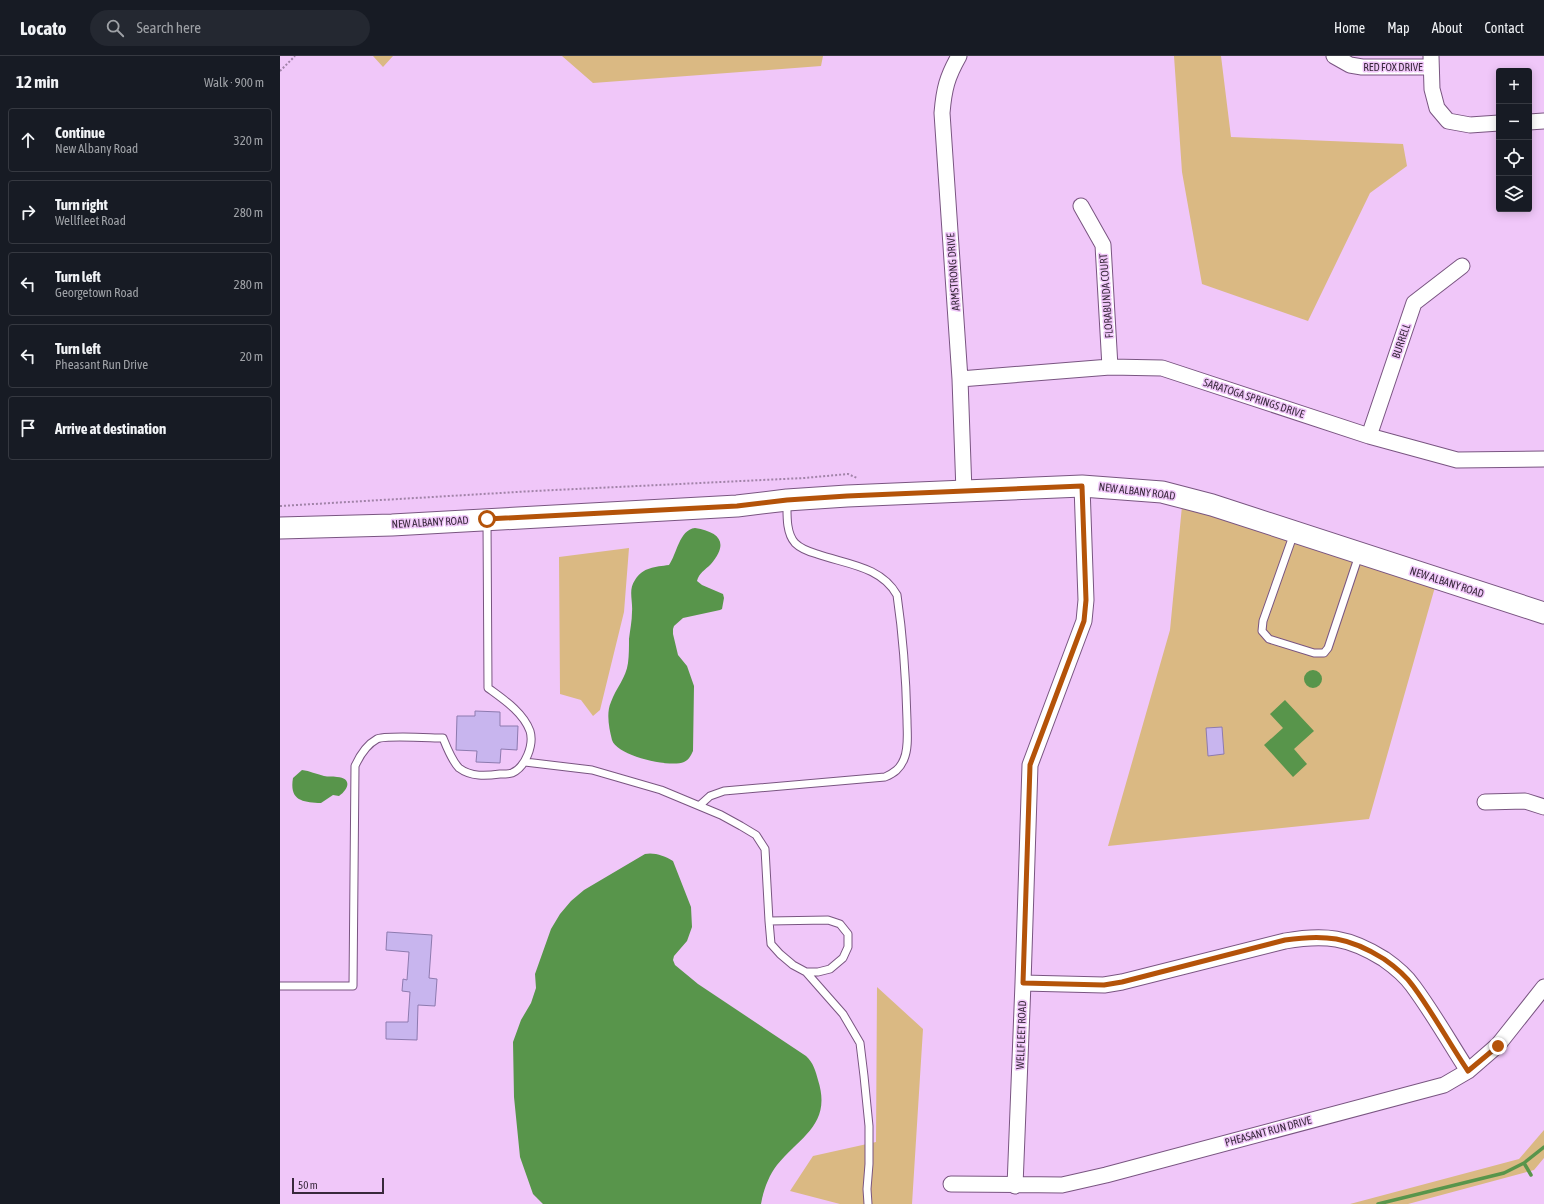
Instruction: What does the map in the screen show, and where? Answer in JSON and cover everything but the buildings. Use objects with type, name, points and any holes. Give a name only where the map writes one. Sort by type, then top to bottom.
[{"type":"street","name":"ARMSTRONG DRIVE","points":[[959,56],[950,72],[944,91],[942,113],[960,378],[964,492]]},
{"type":"street","name":"RED FOX DRIVE","points":[[1334,56],[1350,65],[1362,67],[1431,61],[1432,89],[1437,108],[1448,121],[1470,124],[1496,123]]},
{"type":"street","points":[[1532,122],[1544,121]]},
{"type":"street","name":"FLORABUNDA COURT","points":[[1081,206],[1103,245],[1110,367]]},
{"type":"street","name":"BURRELL","points":[[1369,436],[1414,303],[1462,266]]},
{"type":"street","name":"SARATOGA SPRINGS DRIVE","points":[[960,378],[1110,367],[1162,368],[1369,436],[1457,460],[1544,458]]},
{"type":"street","name":"NEW ALBANY ROAD","points":[[280,528],[392,525],[737,506],[787,500],[1082,486],[1162,492],[1212,505],[1544,613]]},
{"type":"street","name":"WELLFLEET ROAD","points":[[1015,1186],[1030,765],[1084,621],[1086,600],[1082,486]]},
{"type":"street","points":[[1485,802],[1524,801],[1544,808]]},
{"type":"street","points":[[1023,983],[1104,985],[1122,982],[1285,940],[1308,937],[1330,938],[1353,942],[1369,950],[1392,965],[1412,985],[1468,1071]]},
{"type":"street","name":"PHEASANT RUN DRIVE","points":[[951,1184],[1015,1186],[1062,1185],[1106,1175],[1444,1084],[1468,1071],[1498,1046],[1544,987]]},
{"type":"lane","points":[[700,805],[710,796],[724,790],[885,777],[894,774],[900,768],[905,758],[907,735],[907,688],[897,595],[887,580],[878,574],[804,550],[795,543],[790,532],[787,500]]},
{"type":"lane","points":[[280,986],[353,986],[356,766],[360,756],[370,744],[378,738],[443,738],[447,749],[459,767],[472,775],[487,776],[513,773],[525,762],[530,749],[530,732],[522,717],[488,688],[487,519]]},
{"type":"lane","points":[[1295,532],[1262,621],[1262,631],[1269,638],[1314,653],[1324,653],[1328,648],[1359,553]]},
{"type":"lane","points":[[525,762],[592,770],[661,790],[700,805],[756,835],[765,849],[771,944],[792,965],[806,972],[843,1014],[860,1043],[869,1126],[868,1204]]},
{"type":"lane","points":[[769,921],[828,920],[840,924],[848,934],[848,947],[843,958],[830,969],[818,972],[806,972]]},
{"type":"path","points":[[280,72],[295,56]]},
{"type":"path","points":[[280,506],[534,491],[804,478],[848,474],[859,478]]},
{"type":"shaded area","points":[[373,56],[393,56],[383,67]]},
{"type":"shaded area","points":[[562,56],[823,56],[821,66],[593,83]]},
{"type":"shaded area","points":[[1174,56],[1221,56],[1231,137],[1403,144],[1407,166],[1370,193],[1308,321],[1202,284],[1182,172]]},
{"type":"shaded area","points":[[1182,506],[1435,587],[1369,819],[1108,846],[1170,630]]},
{"type":"shaded area","points":[[695,528],[711,532],[719,540],[720,544],[720,550],[717,557],[701,574],[697,581],[702,585],[723,594],[724,598],[722,609],[683,618],[674,626],[673,634],[678,655],[687,666],[694,686],[693,751],[689,759],[684,762],[656,762],[633,756],[616,746],[612,740],[608,721],[609,706],[625,673],[628,663],[632,615],[631,591],[633,584],[642,572],[654,567],[669,565],[685,533]]},
{"type":"shaded area","points":[[629,548],[624,612],[600,710],[593,716],[581,700],[560,694],[559,557]]},
{"type":"shaded area","points":[[1309,670],[1317,670],[1322,675],[1320,686],[1317,688],[1309,688],[1304,683],[1304,675]]},
{"type":"shaded area","points":[[1285,700],[1314,731],[1294,749],[1307,764],[1293,777],[1264,745],[1283,728],[1270,714]]},
{"type":"shaded area","points":[[302,770],[324,776],[345,779],[347,782],[347,787],[339,796],[333,795],[321,803],[303,801],[295,796],[292,786],[293,778]]},
{"type":"shaded area","points":[[645,854],[659,855],[673,861],[691,907],[692,927],[687,941],[674,956],[673,960],[675,965],[698,984],[806,1056],[812,1064],[816,1074],[821,1095],[821,1108],[818,1119],[812,1128],[771,1173],[761,1204],[543,1204],[533,1194],[520,1157],[514,1097],[513,1042],[521,1020],[531,1003],[536,988],[535,974],[551,929],[560,914],[571,901],[584,890]]},
{"type":"shaded area","points":[[877,987],[923,1029],[912,1204],[840,1204],[790,1191],[813,1156],[876,1142]]},
{"type":"shaded area","points":[[1544,1130],[1544,1158],[1534,1170],[1408,1204],[1350,1204],[1519,1159]]},
{"type":"waterway","points":[[1378,1204],[1504,1173],[1524,1163],[1544,1147]]},
{"type":"waterway","points":[[1524,1163],[1531,1175]]},
{"type":"route","points":[[487,519],[737,506],[787,500],[847,496],[1082,486],[1086,600],[1084,621],[1030,765],[1023,983],[1104,985],[1122,982],[1285,940],[1308,937],[1330,938],[1353,942],[1369,950],[1392,965],[1412,985],[1468,1071],[1498,1046]]}]
